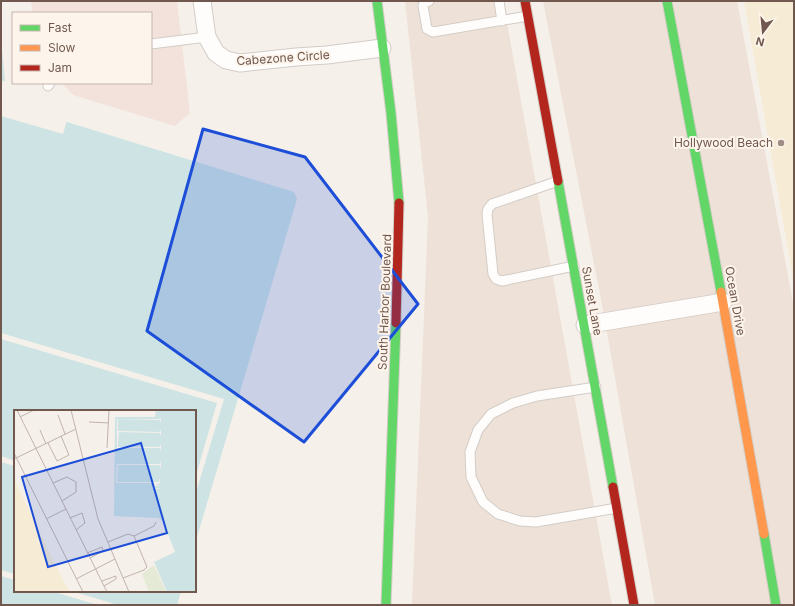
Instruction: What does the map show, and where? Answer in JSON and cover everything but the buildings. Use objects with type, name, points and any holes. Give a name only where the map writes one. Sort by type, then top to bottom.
[{"type":"street","name":"Cabezone Circle","points":[[202,1],[207,37],[216,53],[226,60],[240,63],[382,48]]},
{"type":"street","name":"South Harbor Boulevard","points":[[377,1],[398,179],[400,222],[386,605]]},
{"type":"street","name":"Sunset Lane","points":[[525,1],[585,325],[634,605]]},
{"type":"street","name":"Ocean Drive","points":[[667,1],[723,302],[776,605]]},
{"type":"street","points":[[585,325],[723,302]]},
{"type":"lane","points":[[429,1],[424,3],[423,6],[427,28],[434,32],[528,16]]},
{"type":"lane","points":[[499,1],[502,21]]},
{"type":"lane","points":[[152,44],[207,37]]},
{"type":"lane","points":[[558,181],[492,204],[488,209],[487,214],[493,274],[496,279],[502,281],[574,266]]},
{"type":"lane","points":[[596,387],[537,396],[513,403],[491,414],[478,430],[470,452],[471,477],[483,502],[498,514],[520,521],[536,522],[617,508]]},
{"type":"highlighted area","points":[[203,129],[305,157],[418,304],[304,442],[147,331]]},
{"type":"shaded area","points":[[31,1],[177,1],[190,113],[175,126],[73,95],[63,84],[152,84],[152,12],[32,12]]},
{"type":"shaded area","points":[[405,1],[503,1],[612,605],[412,605],[428,217]]},
{"type":"shaded area","name":"Hollywood Beach","points":[[543,1],[737,1],[794,308],[794,605],[655,605],[603,310]]},
{"type":"shaded area","points":[[1,39],[5,81],[30,108],[67,122],[294,192],[297,199],[196,541],[196,410],[14,410],[14,592],[181,592],[177,605],[1,605]]},
{"type":"sand","name":"Hollywood Beach","points":[[744,1],[794,1],[794,284]]},
{"type":"pier","points":[[1,81],[8,81],[31,106],[67,120],[63,134],[1,116]]},
{"type":"pier","points":[[1,333],[224,399],[196,493],[196,476],[217,403],[1,339]]},
{"type":"pier","points":[[1,456],[14,461],[14,466],[1,462]]},
{"type":"pier","points":[[1,570],[14,574],[14,580],[1,576]]},
{"type":"pier","points":[[54,592],[74,592],[118,605],[98,605]]},
{"type":"traffic: fast","points":[[377,1],[391,113],[399,203]]},
{"type":"traffic: fast","points":[[667,1],[721,292]]},
{"type":"traffic: fast","points":[[558,181],[613,487]]},
{"type":"traffic: fast","points":[[386,605],[396,323]]},
{"type":"traffic: fast","points":[[764,534],[776,605]]},
{"type":"traffic: slow","points":[[721,292],[764,534]]},
{"type":"traffic: jam","points":[[525,1],[558,181]]},
{"type":"traffic: jam","points":[[396,323],[399,203]]},
{"type":"traffic: jam","points":[[613,487],[634,605]]},
{"type":"place","name":"Hollywood Beach","points":[[781,143]]}]
